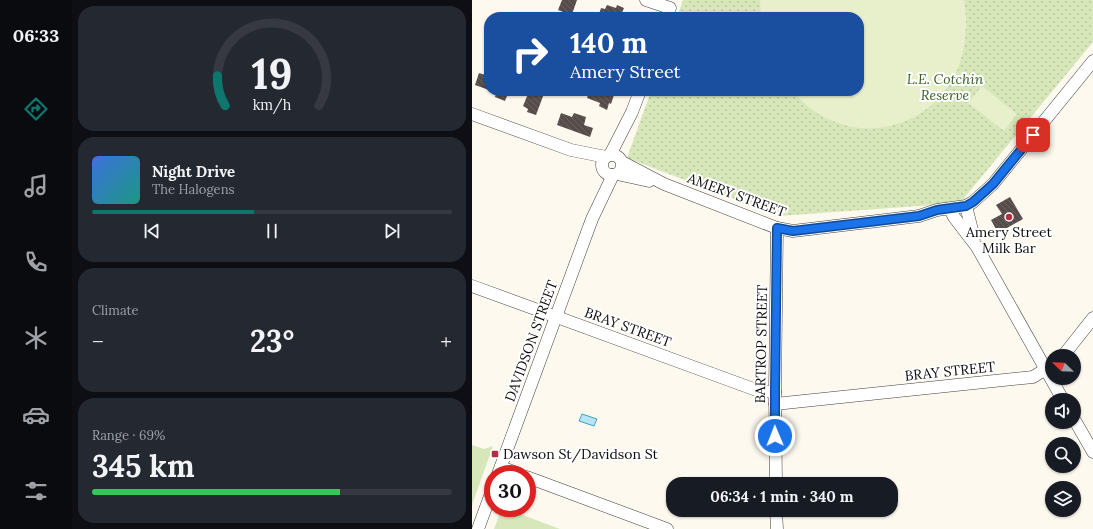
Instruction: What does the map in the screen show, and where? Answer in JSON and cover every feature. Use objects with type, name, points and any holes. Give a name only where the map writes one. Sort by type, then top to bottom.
[{"type":"street","points":[[646,0],[670,8]]},
{"type":"street","name":"AMERY STREET","points":[[472,114],[664,184],[777,228],[793,231],[919,216],[937,210],[952,213],[967,210],[973,202],[993,184],[1093,61]]},
{"type":"street","name":"DAVIDSON STREET","points":[[501,465],[638,96]]},
{"type":"street","points":[[967,210],[977,247]]},
{"type":"street","points":[[952,213],[977,247],[1045,360]]},
{"type":"street","name":"BARTROP STREET","points":[[776,477],[775,398],[777,228]]},
{"type":"street","name":"BRAY STREET","points":[[472,286],[775,398],[1033,377],[1045,370]]},
{"type":"street","points":[[1068,349],[1093,318]]},
{"type":"street","points":[[1080,429],[1093,452]]},
{"type":"street","points":[[536,480],[666,529]]},
{"type":"street","points":[[478,529],[484,513]]},
{"type":"street","points":[[776,517],[777,529]]},
{"type":"green space","name":"L.E. Cotchin Reserve","points":[[683,0],[1093,0],[1093,42],[960,203],[779,216],[627,158],[649,96],[864,96],[864,12],[679,12]]},
{"type":"green space","points":[[760,0],[964,0],[966,28],[964,47],[959,66],[947,89],[924,111],[896,125],[880,128],[848,126],[832,121],[811,109],[797,96],[864,96],[864,12],[761,12]]},
{"type":"green space","points":[[982,86],[1017,114],[1004,131],[968,103]]},
{"type":"green space","points":[[472,445],[484,449],[493,446],[486,465],[484,465],[484,471],[472,505]]},
{"type":"green space","points":[[499,517],[528,517],[560,529],[494,529]]},
{"type":"water","points":[[582,414],[597,419],[594,426],[579,421]]},
{"type":"building","points":[[562,0],[577,0],[573,12],[563,12],[558,10]]},
{"type":"building","points":[[607,5],[616,8],[617,5],[624,8],[622,12],[600,12],[601,8],[605,9]]},
{"type":"building","points":[[479,73],[484,74],[484,88],[475,85]]},
{"type":"building","points":[[495,96],[507,96],[505,101]]},
{"type":"building","points":[[527,96],[543,96],[536,115],[527,112],[528,109],[523,106]]},
{"type":"building","points":[[588,96],[614,96],[611,104],[609,103],[607,110],[599,106],[600,103],[587,98]]},
{"type":"building","points":[[561,113],[572,117],[574,113],[586,117],[584,125],[593,128],[590,137],[557,125]]},
{"type":"building","name":"Amery Street Milk Bar","points":[[1010,197],[1023,219],[998,233],[991,220],[1002,214],[996,205]]},
{"type":"place","name":"Amery Street Milk Bar","points":[[1009,217]]},
{"type":"place","name":"Dawson St/Davidson St","points":[[495,454]]},
{"type":"route","points":[[775,436],[777,228],[793,231],[919,216],[937,210],[966,206],[973,202],[993,184],[1033,135]]}]
